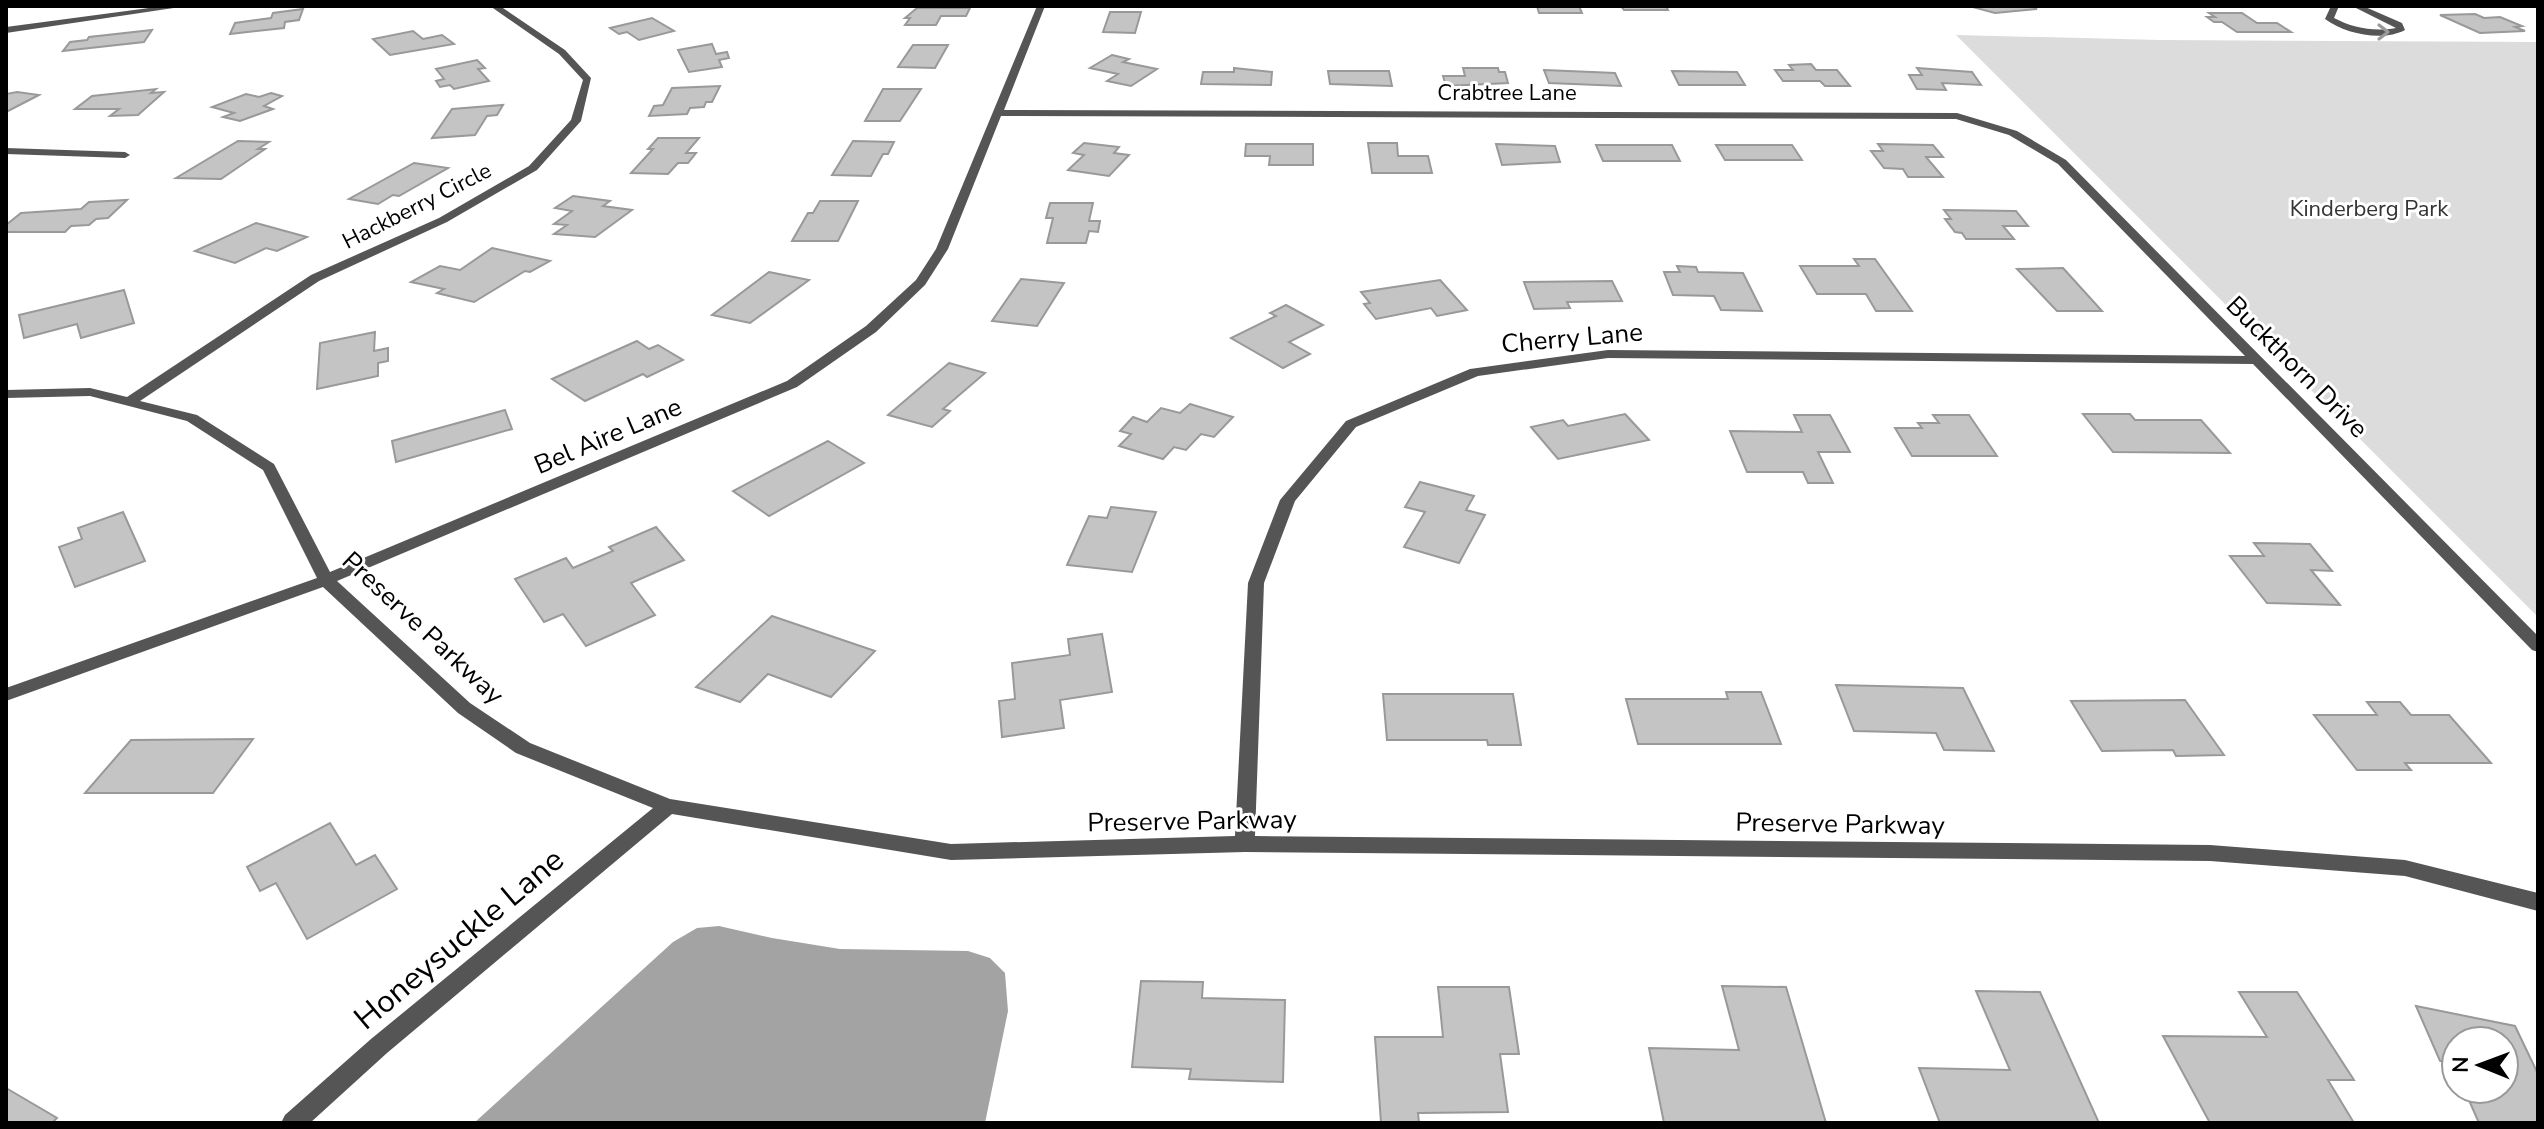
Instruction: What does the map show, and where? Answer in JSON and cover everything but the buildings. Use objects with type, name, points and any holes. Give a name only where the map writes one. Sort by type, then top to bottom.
[{"type":"street","points":[[6,30],[183,6]]},
{"type":"street","name":"Hackberry Circle","points":[[129,402],[315,278],[443,220],[533,168],[576,121],[588,80],[562,52],[494,6]]},
{"type":"street","name":"Bel Aire Lane","points":[[6,695],[326,580],[792,384],[871,329],[921,282],[942,249],[1041,6]]},
{"type":"street","points":[[2335,6],[2329,19],[2340,26],[2389,33],[2401,30],[2388,18],[2356,6]]},
{"type":"street","name":"Crabtree Lane","points":[[998,113],[1869,114],[1957,116],[2013,133]]},
{"type":"street","name":"Buckthorn Drive","points":[[2013,133],[2062,162],[2538,646]]},
{"type":"street","points":[[6,151],[125,155]]},
{"type":"street","name":"Cherry Lane","points":[[1245,844],[1256,583],[1288,500],[1351,424],[1475,372],[1608,354],[2256,360]]},
{"type":"street","name":"Preserve Parkway","points":[[6,394],[90,392],[192,418],[269,467],[326,580],[464,708],[523,748],[668,806],[951,852],[1245,844],[2210,853],[2405,868],[2538,902]]},
{"type":"street","name":"Honeysuckle Lane","points":[[293,1123],[379,1046],[668,806]]},
{"type":"green space","name":"Kinderberg Park","points":[[1956,35],[2160,40],[2538,42],[2538,617]]},
{"type":"shaded area","points":[[719,926],[840,949],[968,951],[990,958],[1005,973],[1008,1011],[985,1123],[474,1123],[673,942],[697,928]]}]
